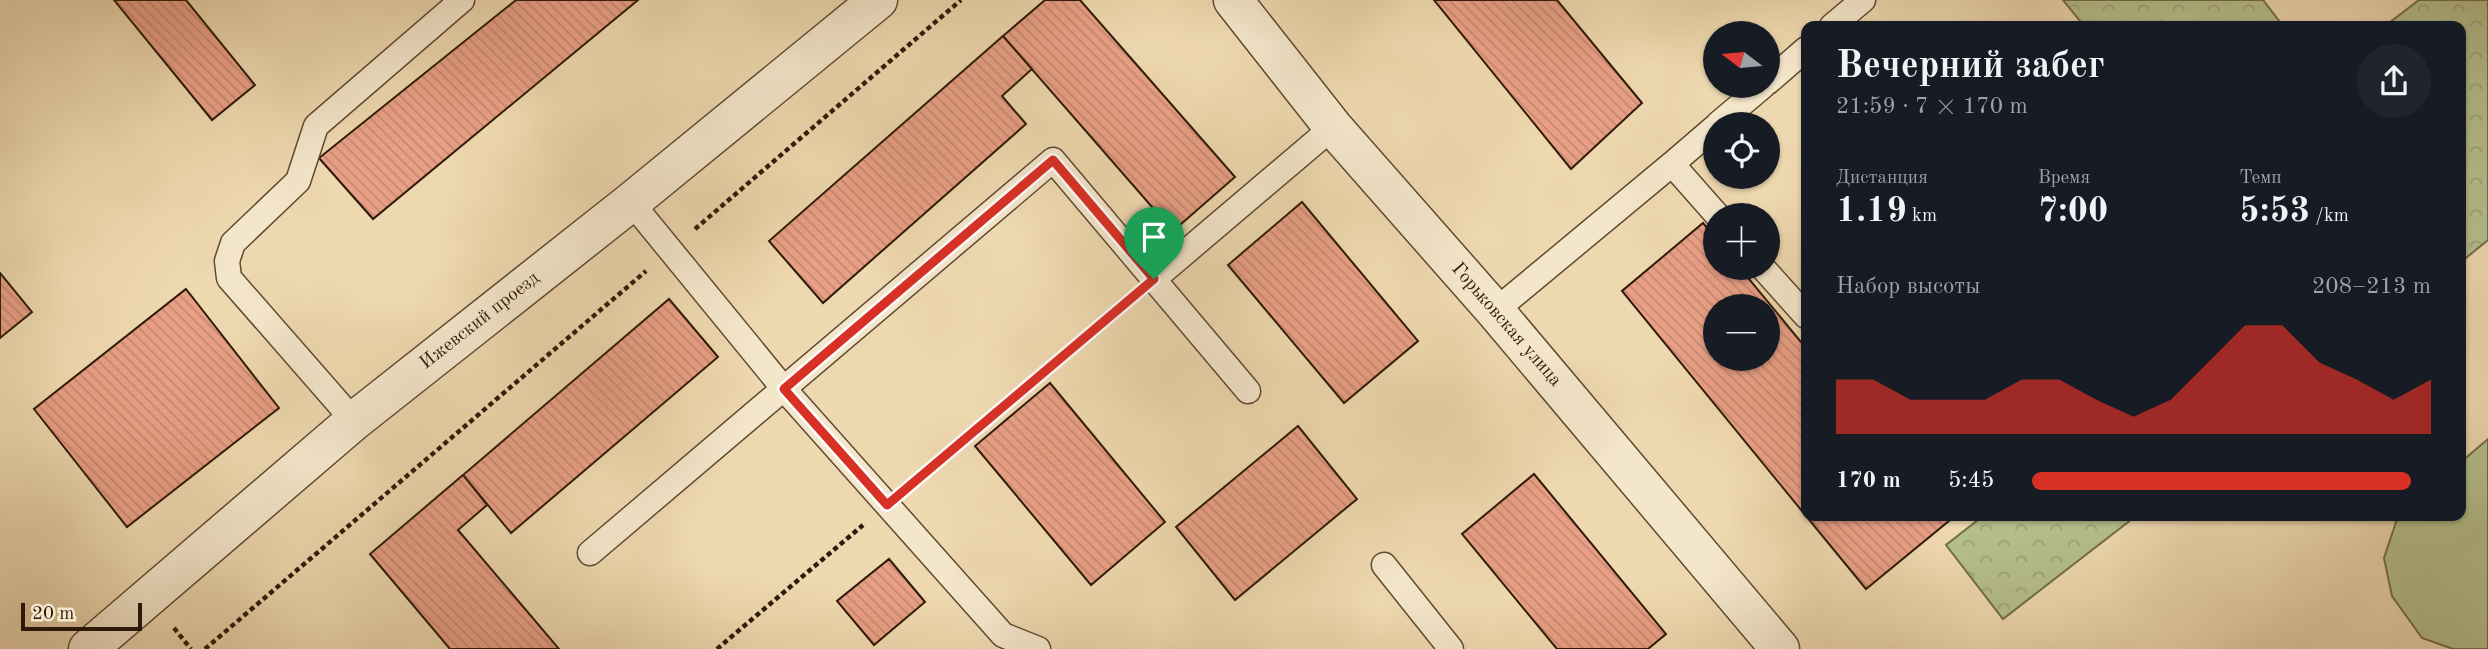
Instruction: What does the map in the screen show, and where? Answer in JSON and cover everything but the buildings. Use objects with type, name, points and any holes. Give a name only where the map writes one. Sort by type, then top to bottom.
[{"type":"street","name":"Ижевский проезд","points":[[88,649],[354,421],[631,202],[878,0]]},
{"type":"street","name":"Горьковская улица","points":[[1233,0],[1332,127],[1495,311],[1780,649]]},
{"type":"lane","points":[[354,421],[229,278],[227,261],[233,243],[298,181],[316,126],[462,0]]},
{"type":"lane","points":[[1838,21],[1863,0]]},
{"type":"lane","points":[[1780,72],[1801,53]]},
{"type":"lane","points":[[1733,112],[1749,98]]},
{"type":"lane","points":[[1154,279],[1332,127]]},
{"type":"lane","points":[[1495,311],[1703,138]]},
{"type":"lane","points":[[590,553],[1053,160],[1248,391]]},
{"type":"lane","points":[[1672,164],[1706,203]]},
{"type":"lane","points":[[631,202],[784,389],[1003,635],[1038,649]]},
{"type":"lane","points":[[1774,280],[1801,310]]},
{"type":"lane","points":[[1384,565],[1451,649]]},
{"type":"path","points":[[205,649],[961,0]]},
{"type":"path","points":[[717,649],[1154,279]]},
{"type":"green space","points":[[2063,0],[2263,0],[2279,21],[2080,21]]},
{"type":"green space","points":[[2419,0],[2488,0],[2488,240],[2466,258],[2466,21],[2392,21]]},
{"type":"green space","points":[[2488,439],[2488,649],[2453,649],[2422,638],[2392,596],[2384,558],[2396,521],[2466,521],[2466,458]]},
{"type":"green space","points":[[1977,521],[2130,521],[2003,619],[1946,545]]},
{"type":"route","points":[[1053,160],[1154,279],[887,505],[784,389],[1053,160]]}]
